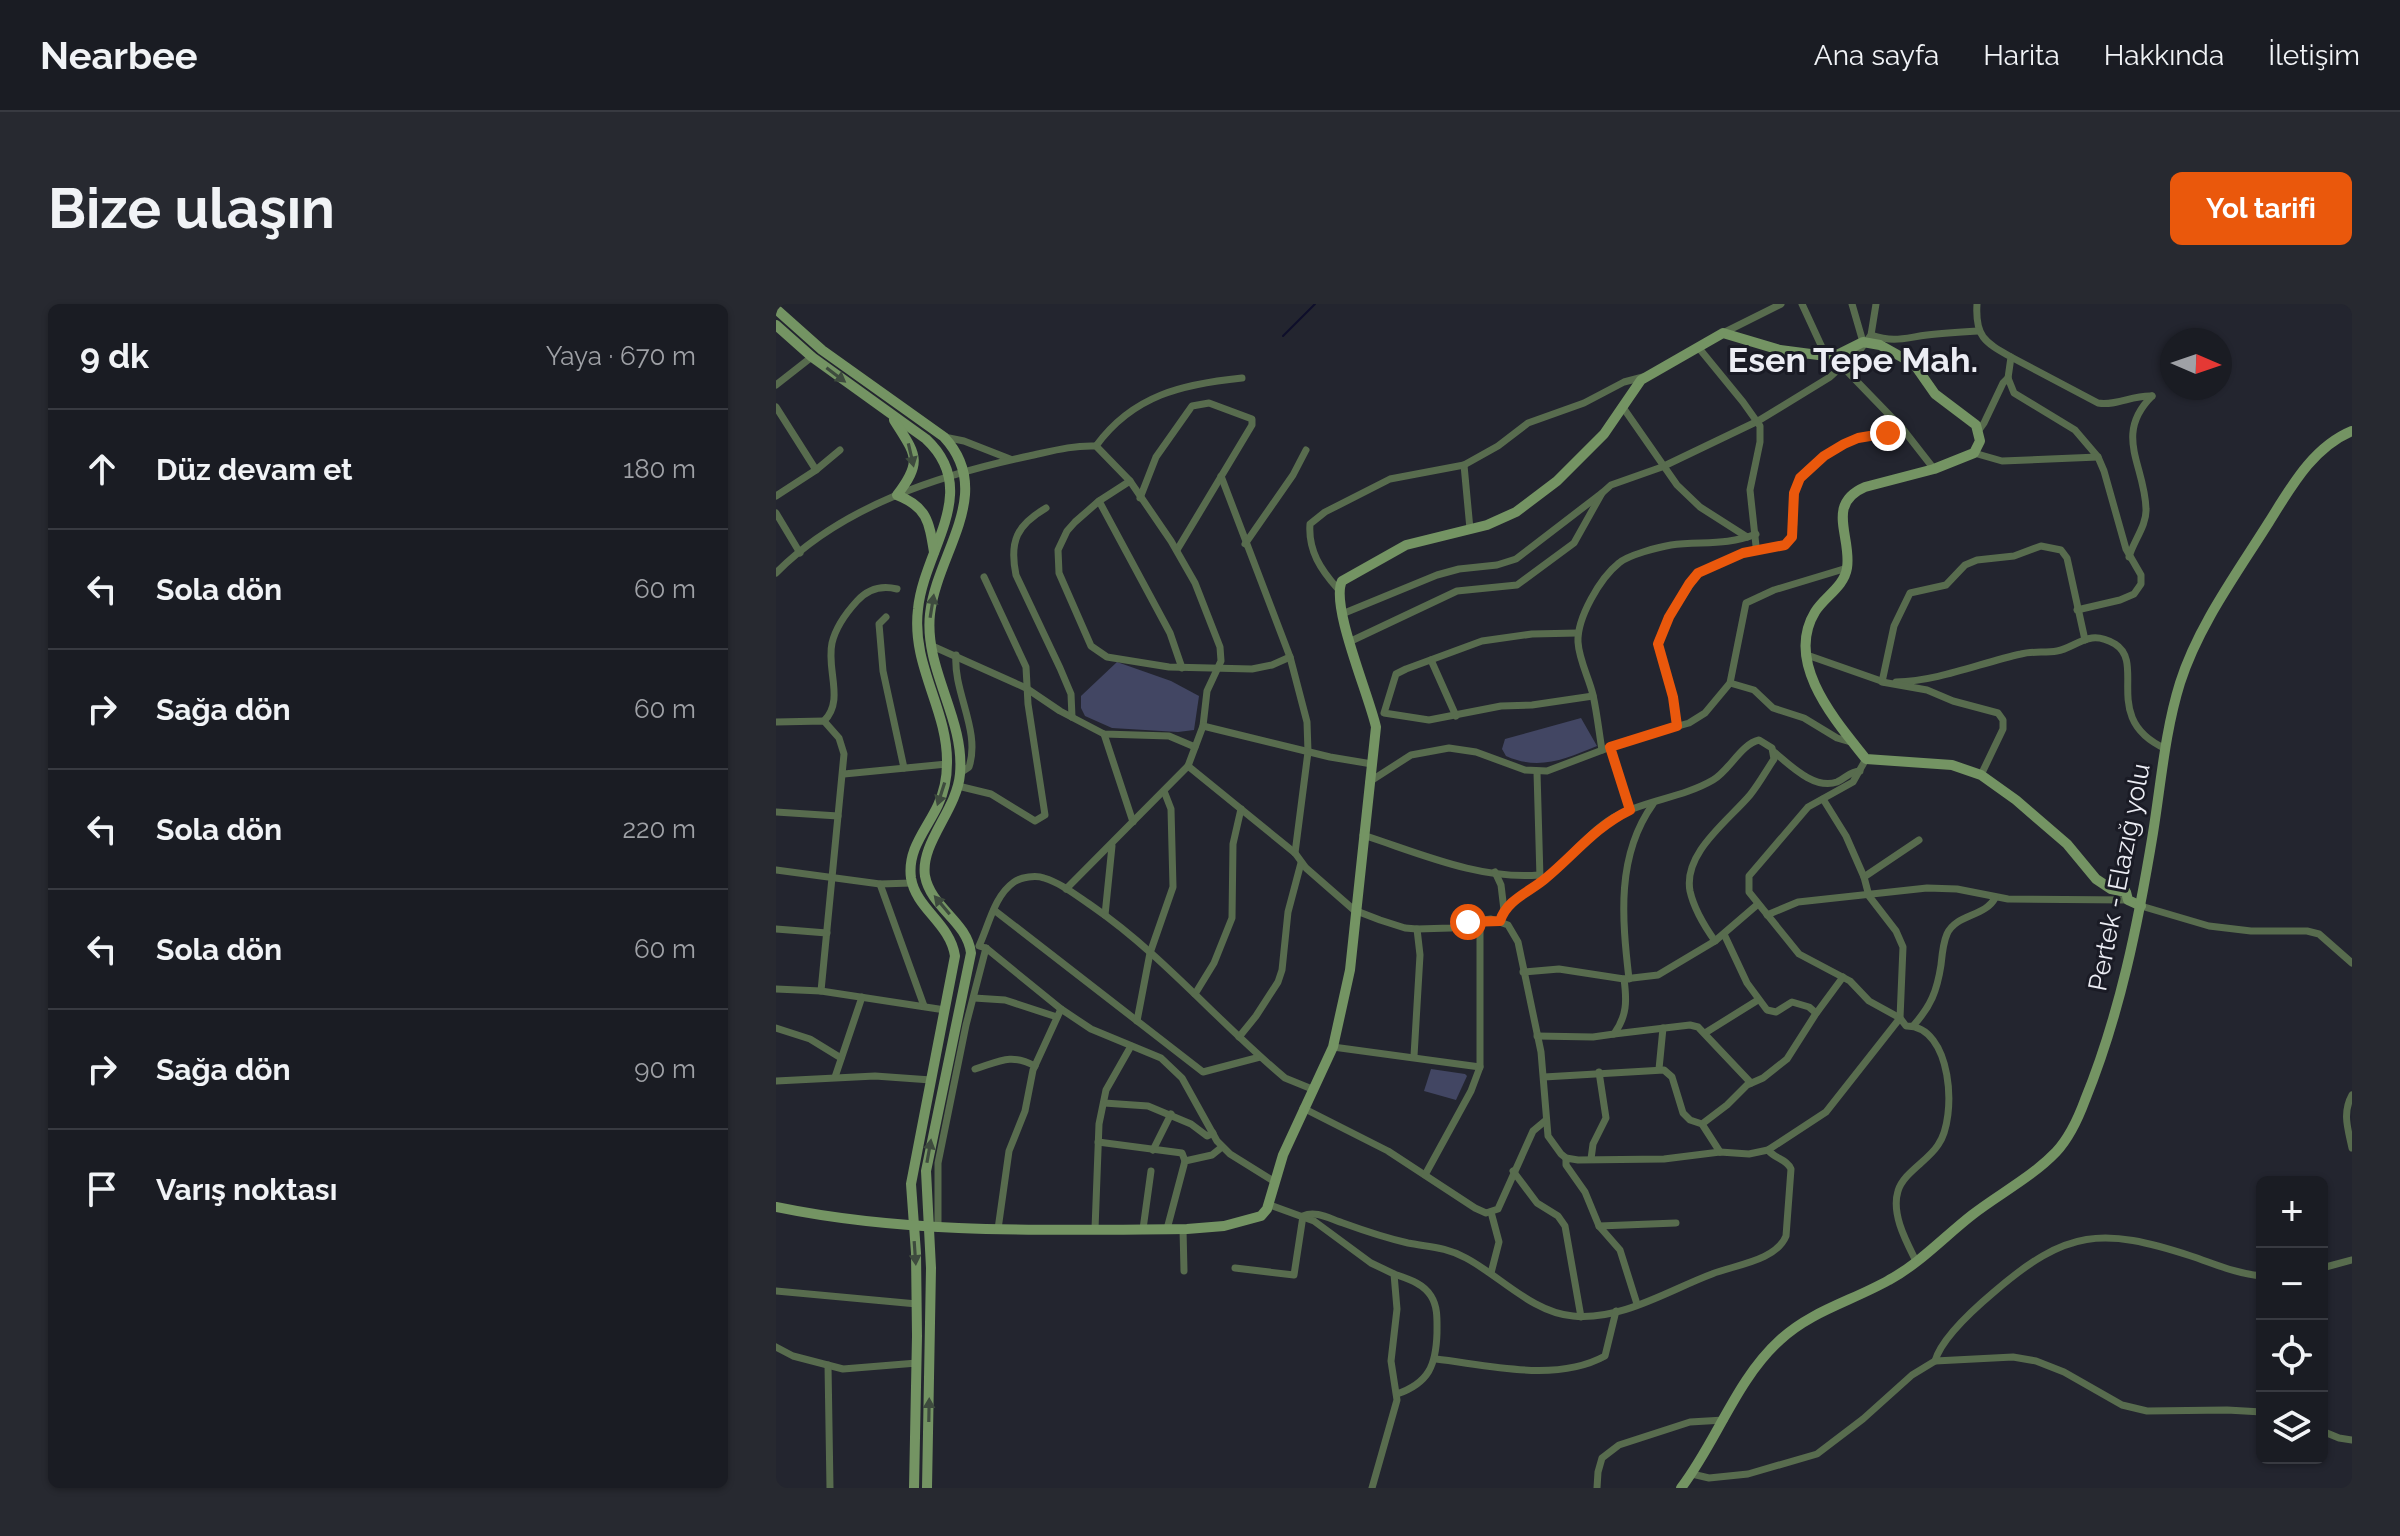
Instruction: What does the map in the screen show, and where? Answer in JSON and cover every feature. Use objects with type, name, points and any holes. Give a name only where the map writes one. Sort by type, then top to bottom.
[{"type":"main road","points":[[776,309],[814,355]]},
{"type":"main road","points":[[776,325],[935,447],[950,476],[951,498],[920,591],[917,637],[922,665],[944,731],[947,764],[938,805],[913,851],[912,883],[922,903],[946,931],[954,948],[954,967],[912,1169],[917,1304],[914,1488]]},
{"type":"main road","points":[[776,1207],[820,1216],[933,1228],[1183,1229],[1224,1226],[1261,1216],[1270,1205],[1283,1155],[1333,1047],[1350,970],[1354,910],[1379,715],[1349,642],[1338,589],[1342,581],[1406,545],[1470,529],[1516,512],[1557,481],[1604,434],[1635,387],[1647,375],[1723,333],[1780,350],[1826,356],[1839,354],[1867,339],[1914,364],[1935,394],[1971,420],[1979,430],[1980,441],[1974,453],[1934,469],[1865,487],[1849,497],[1842,511],[1847,568],[1843,581],[1813,614],[1807,635],[1807,655],[1817,689],[1866,759],[1952,765],[1981,775],[2016,800],[2067,844],[2096,879],[2111,889],[2126,892],[2128,900],[2141,906]]},
{"type":"main road","points":[[776,334],[944,437],[959,456],[965,472],[965,503],[938,576],[930,611],[930,645],[959,745],[960,773],[954,801],[927,855],[925,872],[933,896],[978,947],[971,964],[928,1155],[926,1187],[933,1228],[927,1488]]},
{"type":"main road","points":[[891,414],[908,442],[915,465],[912,476],[897,495],[921,508],[934,552]]},
{"type":"main road","name":"Pertek - Elazığ yolu","points":[[1681,1488],[1762,1359],[1791,1330],[1824,1310],[1888,1281],[2046,1162],[2069,1136],[2085,1101],[2113,1021],[2141,906],[2174,706],[2186,666],[2231,583],[2293,483],[2329,444],[2352,431]]},
{"type":"street","points":[[1723,333],[1781,304]]},
{"type":"street","points":[[1802,304],[1826,356]]},
{"type":"street","points":[[1852,304],[1867,339]]},
{"type":"street","points":[[1342,614],[1437,575],[1516,559],[1611,485],[1662,467],[1758,421],[1830,377],[1860,350],[1867,339],[1876,304]]},
{"type":"street","points":[[1977,304],[1978,331],[1986,341],[2098,403],[2110,404],[2136,396],[2152,396],[2141,406],[2132,425],[2133,450],[2146,513],[2129,557]]},
{"type":"street","points":[[1867,339],[1904,340],[1978,331]]},
{"type":"street","points":[[1698,347],[1758,421],[1760,442],[1750,497],[1751,536],[1755,551]]},
{"type":"street","points":[[776,385],[814,355]]},
{"type":"street","points":[[2011,357],[2008,378],[2011,388],[2019,397],[2075,430],[2098,457],[2129,557],[2141,575],[2141,584],[2134,594],[2077,610]]},
{"type":"street","points":[[1842,366],[1902,428],[1934,469]]},
{"type":"street","points":[[1338,589],[1321,570],[1309,537],[1310,524],[1325,512],[1390,479],[1464,465],[1498,446],[1528,423],[1584,403],[1624,382],[1647,375]]},
{"type":"street","points":[[1096,446],[1109,428],[1127,412],[1178,387],[1242,378]]},
{"type":"street","points":[[1979,430],[2008,378]]},
{"type":"street","points":[[1140,498],[1156,457],[1188,409],[1201,403],[1249,416],[1253,421],[1177,550]]},
{"type":"street","points":[[1622,406],[1662,467],[1700,507],[1751,536]]},
{"type":"street","points":[[776,407],[816,470]]},
{"type":"street","points":[[1677,726],[1673,697],[1658,644],[1669,617],[1698,573],[1743,553],[1779,547],[1789,542],[1793,531],[1796,485],[1824,456],[1858,438],[1902,428]]},
{"type":"street","points":[[944,437],[1012,459]]},
{"type":"street","points":[[776,573],[822,535],[897,495],[1012,459],[1078,445],[1096,446],[1130,481],[1177,550],[1195,583],[1222,657],[1207,691],[1203,726],[1188,766],[1066,889]]},
{"type":"street","points":[[776,496],[840,450]]},
{"type":"street","points":[[1245,544],[1293,475],[1306,450]]},
{"type":"street","points":[[1974,453],[2002,461],[2098,457]]},
{"type":"street","points":[[1464,465],[1470,529]]},
{"type":"street","points":[[1221,476],[1290,657],[1307,722],[1308,752],[1295,853]]},
{"type":"street","points":[[1130,481],[1099,501],[1067,531],[1058,550],[1059,573],[1086,638],[1098,652],[1107,657],[1182,668],[1252,669],[1290,657]]},
{"type":"street","points":[[1349,642],[1457,591],[1517,585],[1574,543],[1602,493]]},
{"type":"street","points":[[1099,501],[1170,633],[1182,668]]},
{"type":"street","points":[[1046,508],[1029,518],[1018,532],[1012,559],[1016,575],[1071,694],[1072,717]]},
{"type":"street","points":[[776,513],[800,553]]},
{"type":"street","points":[[1630,810],[1606,748],[1579,650],[1578,633],[1584,611],[1621,561],[1672,545],[1708,545],[1751,536]]},
{"type":"street","points":[[1882,682],[1894,626],[1910,593],[1946,585],[1965,565],[1977,560],[2014,556],[2041,546],[2061,550],[2067,558],[2085,640]]},
{"type":"street","points":[[1369,782],[1411,755],[1449,748],[1476,752],[1514,767],[1537,772],[1555,769],[1606,748],[1689,723],[1705,713],[1730,683],[1746,603],[1774,590],[1847,568]]},
{"type":"street","points":[[958,786],[991,794],[1035,821],[1044,817],[1046,810],[1026,688],[1026,667],[984,577]]},
{"type":"street","points":[[776,722],[824,721],[830,715],[835,702],[831,652],[839,624],[865,594],[878,588],[897,589]]},
{"type":"street","points":[[886,617],[879,624],[879,642],[904,768]]},
{"type":"street","points":[[1578,633],[1532,634],[1482,641],[1396,674],[1379,715],[1429,720],[1501,706],[1593,696]]},
{"type":"street","points":[[1882,682],[1916,680],[2022,654],[2060,651],[2093,637],[2105,639],[2123,650],[2128,660],[2130,715],[2147,741],[2166,749]]},
{"type":"street","points":[[930,645],[1026,688],[1104,734],[1169,736],[1195,747]]},
{"type":"street","points":[[956,655],[956,675],[967,719],[971,754],[969,767],[960,773]]},
{"type":"street","points":[[1807,655],[1882,682],[1927,690],[1953,701],[1998,713],[2003,720],[2003,729],[1981,775]]},
{"type":"street","points":[[1431,660],[1456,716]]},
{"type":"street","points":[[1730,683],[1754,690],[1773,708],[1804,718],[1837,738],[1854,743]]},
{"type":"street","points":[[821,991],[844,774],[842,746],[824,721]]},
{"type":"street","points":[[1203,726],[1372,764]]},
{"type":"street","points":[[1104,734],[1133,822]]},
{"type":"street","points":[[1504,910],[1589,836],[1630,810],[1701,787],[1717,778],[1754,740],[1766,742],[1800,773],[1824,783],[1837,782],[1853,771],[1860,771]]},
{"type":"street","points":[[1715,941],[1703,923],[1690,891],[1691,872],[1696,858],[1753,793],[1774,759],[1774,752]]},
{"type":"street","points":[[1866,759],[1853,782],[1808,807],[1749,876],[1749,892],[1799,954],[1843,977],[1869,1001],[1900,1018],[1906,1026],[1913,1026],[1930,1037],[1938,1049],[1950,1088],[1946,1123],[1939,1144],[1898,1189],[1897,1205],[1902,1233],[1916,1261]]},
{"type":"street","points":[[844,774],[947,764]]},
{"type":"street","points":[[1188,766],[1295,853],[1301,863],[1354,910],[1405,928],[1451,928],[1480,920],[1500,921],[1508,925],[1518,942],[1537,1036],[1544,1077],[1545,1121],[1551,1141],[1566,1158],[1566,1165],[1585,1192],[1599,1226],[1620,1250],[1637,1304]]},
{"type":"street","points":[[1537,772],[1541,878]]},
{"type":"street","points":[[1137,1021],[1150,953],[1169,902],[1174,871],[1171,809],[1164,791]]},
{"type":"street","points":[[1566,1158],[1664,1159],[1768,1150],[1826,1112],[1900,1018],[1903,947],[1896,931],[1869,896],[1846,836],[1823,799]]},
{"type":"street","points":[[1614,1034],[1623,1022],[1627,1006],[1622,909],[1626,868],[1642,819],[1654,802]]},
{"type":"street","points":[[1195,994],[1214,963],[1232,918],[1233,844],[1241,809]]},
{"type":"street","points":[[776,812],[838,816]]},
{"type":"street","points":[[1363,835],[1448,863],[1541,878]]},
{"type":"street","points":[[1864,877],[1919,840]]},
{"type":"street","points":[[1105,915],[1112,846]]},
{"type":"street","points":[[1239,1037],[1278,982],[1288,912],[1301,863]]},
{"type":"street","points":[[776,870],[880,884],[912,883]]},
{"type":"street","points":[[1495,872],[1501,885],[1504,910],[1500,921]]},
{"type":"street","points":[[933,1228],[938,1163],[974,998],[978,947],[999,898],[1014,881],[1044,878],[1105,915],[1195,994],[1260,1057],[1285,1078],[1312,1089]]},
{"type":"street","points":[[880,884],[924,1006]]},
{"type":"street","points":[[1767,915],[1798,902],[1943,888],[1995,898],[2128,900]]},
{"type":"street","points":[[1913,1026],[1929,1007],[1947,933],[1956,923],[1989,906],[1995,898]]},
{"type":"street","points":[[1523,972],[1559,969],[1627,979],[1658,975],[1715,941],[1758,904]]},
{"type":"street","points":[[2141,906],[2209,926],[2319,934],[2352,963]]},
{"type":"street","points":[[994,910],[1203,1072],[1260,1057]]},
{"type":"street","points":[[1425,1175],[1471,1091],[1480,1067],[1480,920]]},
{"type":"street","points":[[776,929],[827,933]]},
{"type":"street","points":[[1414,1056],[1420,955],[1417,929]]},
{"type":"street","points":[[1724,934],[1758,1000],[1767,1010],[1776,1012],[1792,1002],[1809,1007],[1816,1013]]},
{"type":"street","points":[[954,948],[978,947],[1059,1013],[1161,1058],[1182,1078],[1222,1147],[1275,1182]]},
{"type":"street","points":[[1702,1124],[1751,1083],[1772,1072],[1787,1059],[1843,977]]},
{"type":"street","points":[[776,989],[821,991],[945,1010]]},
{"type":"street","points":[[835,1077],[862,997]]},
{"type":"street","points":[[974,998],[1005,1000],[1059,1013]]},
{"type":"street","points":[[1705,1033],[1758,1000]]},
{"type":"street","points":[[998,1229],[1009,1151],[1025,1111],[1035,1066],[1059,1013]]},
{"type":"street","points":[[1537,1036],[1593,1037],[1690,1025],[1705,1033],[1751,1083]]},
{"type":"street","points":[[776,1028],[810,1039],[841,1058]]},
{"type":"street","points":[[1659,1069],[1663,1028]]},
{"type":"street","points":[[1095,1229],[1098,1142],[1106,1090],[1131,1046]]},
{"type":"street","points":[[1333,1047],[1480,1067]]},
{"type":"street","points":[[975,1069],[1011,1058],[1019,1058],[1035,1066]]},
{"type":"street","points":[[1544,1077],[1659,1069],[1672,1077],[1683,1113],[1690,1120],[1702,1124],[1720,1152]]},
{"type":"street","points":[[1591,1159],[1593,1144],[1606,1118],[1599,1072]]},
{"type":"street","points":[[776,1081],[875,1076],[931,1080]]},
{"type":"street","points":[[2352,1095],[2346,1120],[2352,1148]]},
{"type":"street","points":[[1104,1103],[1148,1106],[1171,1114],[1207,1136],[1213,1133]]},
{"type":"street","points":[[1303,1108],[1355,1133],[1475,1208],[1491,1212],[1498,1209],[1533,1131],[1545,1121]]},
{"type":"street","points":[[1153,1150],[1171,1114]]},
{"type":"street","points":[[1098,1142],[1182,1153],[1185,1161],[1167,1229]]},
{"type":"street","points":[[1185,1161],[1212,1155],[1222,1147]]},
{"type":"street","points":[[1303,1216],[1315,1213],[1385,1238],[1445,1248],[1547,1309],[1581,1317],[1637,1304],[1754,1260],[1781,1245],[1786,1236],[1791,1169],[1768,1150]]},
{"type":"street","points":[[1143,1229],[1151,1171]]},
{"type":"street","points":[[1513,1171],[1537,1203],[1558,1216],[1565,1226],[1581,1317]]},
{"type":"street","points":[[1270,1205],[1303,1216],[1371,1263],[1420,1285],[1432,1297],[1437,1315],[1434,1366],[1412,1389],[1397,1394]]},
{"type":"street","points":[[1491,1212],[1499,1242],[1491,1273]]},
{"type":"street","points":[[1235,1268],[1294,1275],[1303,1216]]},
{"type":"street","points":[[1599,1226],[1676,1223]]},
{"type":"street","points":[[1183,1229],[1184,1271]]},
{"type":"street","points":[[1935,1361],[1941,1347],[1999,1288],[2056,1247],[2079,1239],[2103,1236],[2125,1238],[2162,1247],[2237,1273],[2256,1275]]},
{"type":"street","points":[[2328,1266],[2352,1260]]},
{"type":"street","points":[[1372,1488],[1397,1394],[1391,1361],[1397,1309],[1394,1274]]},
{"type":"street","points":[[776,1291],[917,1304]]},
{"type":"street","points":[[1436,1359],[1525,1369],[1565,1369],[1605,1356],[1616,1311]]},
{"type":"street","points":[[776,1347],[793,1356],[843,1369],[917,1363]]},
{"type":"street","points":[[1692,1474],[1709,1478],[1748,1474],[1817,1454],[1863,1419],[1912,1375],[1935,1361],[2013,1357],[2036,1361],[2064,1372],[2122,1405],[2147,1411],[2256,1412]]},
{"type":"street","points":[[828,1365],[830,1488]]},
{"type":"street","points":[[1597,1488],[1602,1458],[1619,1445],[1690,1422],[1724,1420]]},
{"type":"street","points":[[2328,1433],[2352,1440]]},
{"type":"shaded area","points":[[1117,662],[1171,681],[1199,696],[1194,730],[1112,728],[1085,716],[1081,696]]},
{"type":"shaded area","points":[[1581,718],[1597,746],[1563,759],[1541,763],[1506,756],[1502,749],[1505,739]]},
{"type":"shaded area","points":[[1431,1069],[1467,1076],[1456,1100],[1424,1091]]},
{"type":"waterway","points":[[1283,336],[1315,304]]},
{"type":"district","name":"Esen Tepe Mah.","points":[[1853,360]]},
{"type":"route","points":[[1468,922],[1500,921],[1507,906],[1542,882],[1589,836],[1614,817],[1630,810],[1610,747],[1677,726],[1673,697],[1658,644],[1669,617],[1698,573],[1743,553],[1785,545],[1792,537],[1794,493],[1800,478],[1824,456],[1844,444],[1858,438],[1888,433]]}]
